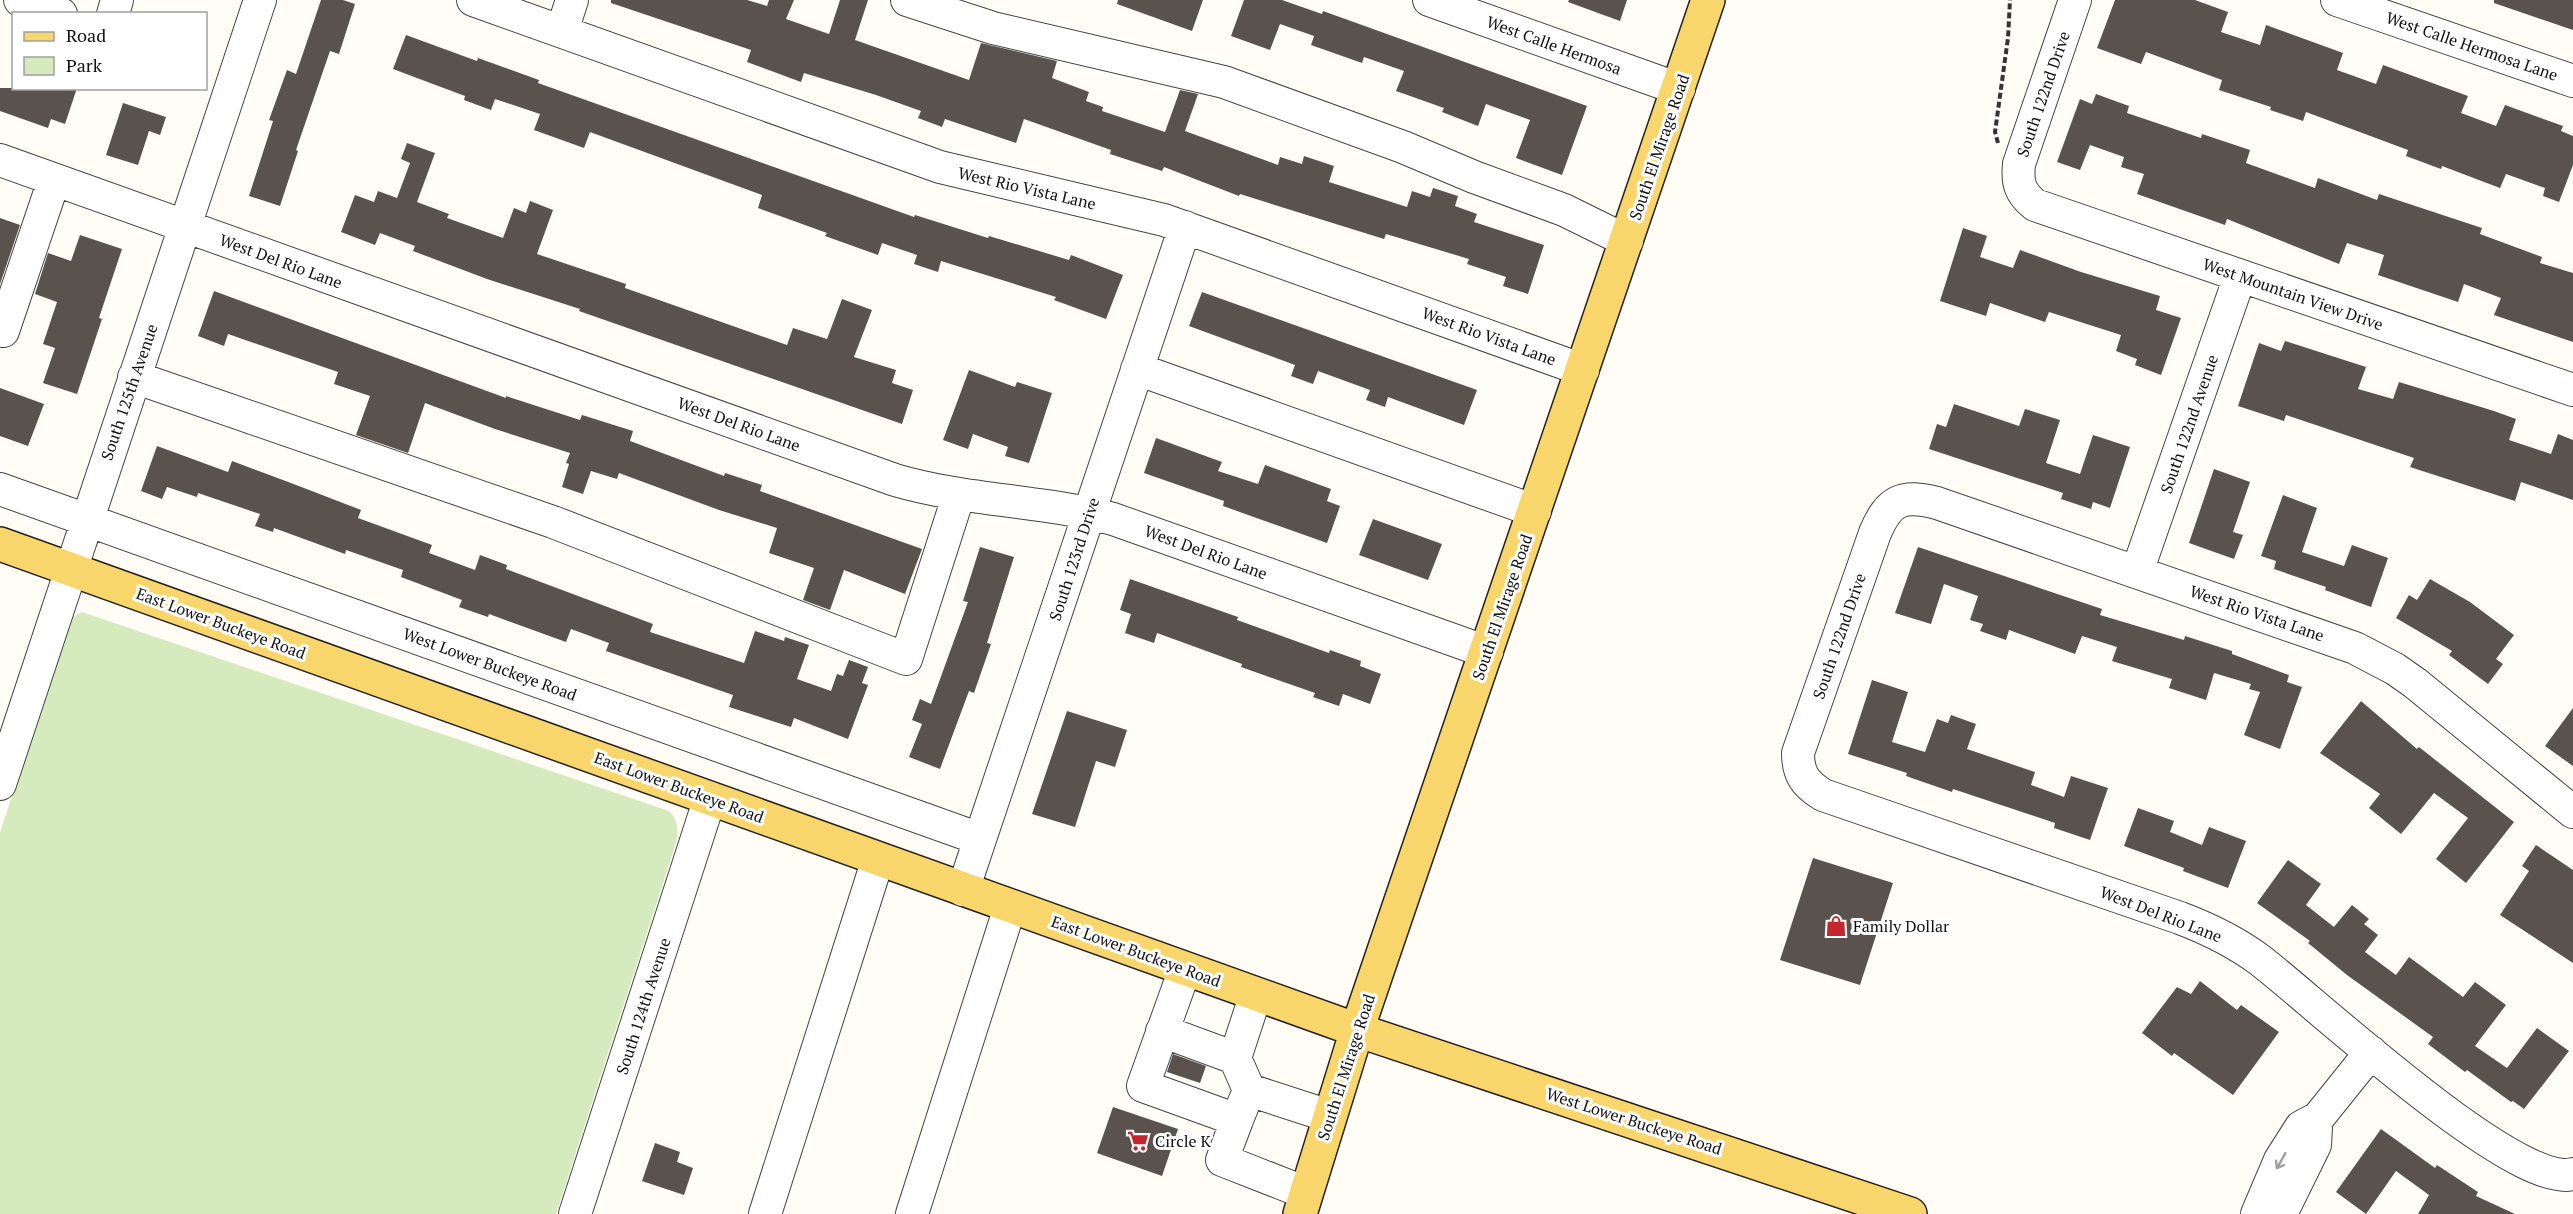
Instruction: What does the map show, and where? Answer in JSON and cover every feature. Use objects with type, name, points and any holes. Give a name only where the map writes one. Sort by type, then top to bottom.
[{"type":"main road","name":"South El Mirage Road","points":[[1303,1204],[1329,1116],[1443,773],[1487,652],[1708,0]]},
{"type":"main road","name":"East Lower Buckeye Road","points":[[0,544],[1357,1030]]},
{"type":"main road","name":"West Lower Buckeye Road","points":[[1357,1030],[1910,1214]]},
{"type":"street","points":[[20,0],[55,12]]},
{"type":"street","name":"South 125th Avenue","points":[[0,784],[260,0]]},
{"type":"street","name":"West Rio Vista Lane","points":[[473,0],[940,167],[1185,227],[1583,370]]},
{"type":"street","points":[[562,32],[572,0]]},
{"type":"street","points":[[907,0],[993,28],[1224,82],[1403,147],[1474,177],[1564,210],[1627,241]]},
{"type":"street","name":"West Calle Hermosa","points":[[1429,0],[1679,89]]},
{"type":"street","name":"South 122nd Drive","points":[[2020,189],[2019,164],[2075,0]]},
{"type":"street","name":"West Calle Hermosa Lane","points":[[2337,0],[2573,81]]},
{"type":"street","name":"West Del Rio Lane","points":[[0,160],[895,480],[959,494],[1090,513],[1113,519],[1487,652]]},
{"type":"street","points":[[0,329],[3,331],[54,180]]},
{"type":"street","name":"West Mountain View Drive","points":[[2020,189],[2035,205],[2046,210],[2573,390]]},
{"type":"street","name":"South 123rd Drive","points":[[963,890],[1185,227]]},
{"type":"street","name":"South 122nd Avenue","points":[[2137,572],[2240,276]]},
{"type":"street","points":[[1137,369],[1535,511]]},
{"type":"street","points":[[134,378],[553,522],[906,659],[959,494]]},
{"type":"street","name":"West Lower Buckeye Road","points":[[0,489],[980,839]]},
{"type":"street","name":"West Rio Vista Lane","points":[[1898,501],[1910,499],[1937,503],[2337,641],[2376,658],[2433,696],[2573,812]]},
{"type":"street","name":"South 122nd Drive","points":[[1802,777],[1798,767],[1798,753],[1805,730],[1875,533],[1888,509],[1898,501]]},
{"type":"street","name":"West Del Rio Lane","points":[[1802,777],[1811,787],[1835,800],[2180,918],[2222,936],[2259,960],[2451,1117],[2491,1143],[2540,1169],[2554,1173],[2573,1174]]},
{"type":"street","name":"South 124th Avenue","points":[[575,1214],[710,798]]},
{"type":"street","points":[[765,1214],[878,859]]},
{"type":"street","points":[[912,1214],[1010,907]]},
{"type":"street","points":[[1185,969],[1143,1086],[1237,1120]]},
{"type":"street","points":[[1256,994],[1235,1058],[1249,1090],[1222,1160],[1303,1204]]},
{"type":"street","points":[[1162,1032],[1235,1058]]},
{"type":"street","points":[[2257,1214],[2280,1160],[2301,1127],[2318,1118],[2371,1052]]},
{"type":"street","points":[[1249,1090],[1329,1116]]},
{"type":"street","points":[[2281,1214],[2314,1145],[2318,1118]]},
{"type":"path","points":[[2001,146],[1995,137],[1995,132],[2008,38],[2010,0]]},
{"type":"green space","points":[[82,612],[669,811],[672,814],[677,824],[677,840],[556,1214],[0,1214],[0,833],[66,629],[73,617]]},
{"type":"building","points":[[321,0],[343,0],[355,4],[339,54],[330,51],[296,150],[298,151],[280,206],[249,196],[273,121],[269,120],[287,70],[296,74]]},
{"type":"building","points":[[611,0],[747,0],[767,6],[769,0],[794,0],[786,19],[829,34],[840,0],[868,0],[855,40],[969,80],[981,43],[1057,61],[1052,78],[1089,92],[1086,101],[1103,107],[1102,111],[1165,132],[1180,90],[1198,94],[1185,131],[1278,165],[1280,157],[1302,164],[1304,156],[1334,166],[1329,182],[1407,207],[1412,191],[1430,197],[1433,188],[1458,196],[1455,206],[1477,214],[1474,222],[1544,245],[1528,294],[1503,286],[1506,277],[1467,264],[1469,259],[1386,234],[1384,239],[1240,194],[1239,196],[1164,167],[1162,171],[1110,154],[1111,150],[1024,119],[1016,143],[945,119],[942,127],[918,118],[921,111],[804,73],[801,82],[747,62],[751,50],[611,3]]},
{"type":"building","points":[[1118,0],[1203,0],[1192,31],[1117,4]]},
{"type":"building","points":[[1244,0],[1282,0],[1322,14],[1323,11],[1587,106],[1562,175],[1516,158],[1530,120],[1486,104],[1478,126],[1442,112],[1444,108],[1396,91],[1404,71],[1364,57],[1362,63],[1311,45],[1314,36],[1280,24],[1270,50],[1231,36]]},
{"type":"building","points":[[1569,0],[1627,0],[1620,21],[1568,2]]},
{"type":"building","points":[[2115,0],[2195,0],[2228,12],[2221,32],[2260,45],[2266,25],[2343,53],[2337,70],[2376,84],[2383,65],[2468,96],[2461,113],[2496,126],[2505,105],[2563,126],[2561,131],[2573,136],[2573,165],[2559,202],[2543,196],[2545,188],[2506,174],[2500,188],[2442,166],[2441,169],[2406,156],[2408,150],[2306,112],[2303,121],[2270,110],[2271,107],[2219,90],[2222,80],[2146,52],[2141,64],[2097,48]]},
{"type":"building","points":[[2494,0],[2573,0],[2573,30],[2494,3]]},
{"type":"building","points":[[406,35],[477,61],[478,58],[539,80],[538,83],[914,217],[915,215],[1069,260],[1071,255],[1123,275],[1106,319],[1054,300],[1056,297],[941,261],[938,272],[914,264],[917,255],[882,243],[878,255],[825,236],[827,233],[758,208],[762,195],[590,132],[584,148],[534,130],[540,114],[495,99],[491,110],[464,100],[465,96],[393,69]]},
{"type":"building","points":[[0,88],[76,90],[65,124],[51,119],[48,128],[0,111]]},
{"type":"building","points":[[2096,94],[2129,106],[2127,113],[2201,138],[2202,134],[2250,150],[2246,163],[2315,188],[2318,178],[2377,200],[2379,194],[2482,228],[2480,234],[2542,257],[2540,263],[2573,273],[2573,342],[2494,315],[2501,298],[2464,284],[2458,302],[2378,275],[2384,255],[2347,243],[2339,264],[2227,219],[2225,225],[2137,194],[2144,174],[2121,167],[2124,157],[2090,145],[2080,170],[2057,162],[2080,99],[2092,104]]},
{"type":"building","points":[[123,103],[166,117],[160,135],[149,131],[138,165],[106,155]]},
{"type":"building","points":[[407,143],[435,153],[417,202],[449,214],[447,218],[503,238],[514,208],[526,213],[530,201],[553,210],[537,254],[626,284],[625,288],[787,345],[793,328],[827,339],[842,299],[872,310],[854,357],[896,370],[892,383],[913,390],[902,424],[579,311],[580,309],[487,279],[413,251],[415,246],[380,233],[375,245],[341,232],[355,195],[374,202],[378,191],[397,198],[410,163],[401,159]]},
{"type":"building","points":[[0,218],[20,225],[0,284]]},
{"type":"building","points":[[1963,228],[1987,236],[1980,257],[2013,268],[2020,250],[2081,272],[2160,296],[2156,310],[2181,318],[2161,375],[2135,365],[2137,359],[2116,351],[2121,335],[2049,312],[2045,322],[1990,303],[1986,316],[1940,301]]},
{"type":"building","points":[[80,235],[122,249],[77,394],[43,383],[55,348],[43,344],[57,302],[35,294],[48,253],[71,261]]},
{"type":"building","points":[[214,291],[506,398],[506,396],[580,420],[582,415],[633,431],[630,441],[724,476],[725,473],[762,485],[760,491],[922,549],[905,594],[844,570],[830,610],[803,600],[814,568],[769,553],[777,528],[719,510],[619,473],[617,479],[591,471],[583,494],[562,487],[570,453],[425,403],[408,453],[356,435],[370,396],[334,384],[338,372],[228,334],[224,346],[198,336]]},
{"type":"building","points":[[1202,292],[1477,390],[1464,425],[1388,397],[1385,407],[1366,400],[1370,390],[1318,371],[1313,384],[1291,376],[1295,365],[1189,326]]},
{"type":"building","points":[[2285,341],[2366,367],[2358,389],[2393,399],[2399,382],[2494,411],[2516,419],[2509,440],[2551,454],[2558,434],[2573,440],[2573,500],[2521,482],[2515,501],[2410,467],[2414,458],[2286,415],[2284,421],[2238,406],[2259,343],[2281,351]]},
{"type":"building","points":[[969,370],[1015,387],[1017,382],[1052,393],[1029,463],[1005,456],[1008,447],[973,434],[968,449],[943,440]]},
{"type":"building","points":[[0,388],[44,404],[28,446],[0,436]]},
{"type":"building","points":[[1954,404],[2019,426],[2025,409],[2060,420],[2046,463],[2080,474],[2093,435],[2130,447],[2110,508],[2093,502],[2091,509],[2061,499],[2063,493],[1929,449],[1937,424],[1946,427]]},
{"type":"building","points":[[1156,438],[1222,462],[1218,471],[1258,484],[1265,465],[1331,489],[1327,501],[1340,506],[1327,543],[1223,506],[1224,501],[1144,473]]},
{"type":"building","points":[[157,446],[228,472],[232,461],[361,510],[358,518],[432,545],[429,553],[475,570],[480,555],[507,565],[506,569],[653,624],[650,632],[744,663],[755,631],[784,641],[785,637],[809,645],[797,679],[831,691],[837,674],[843,676],[849,660],[868,667],[862,683],[868,685],[848,739],[794,718],[791,727],[729,707],[733,695],[606,651],[609,643],[571,629],[566,642],[489,614],[488,617],[459,607],[462,600],[401,577],[403,570],[346,550],[345,554],[274,528],[273,532],[255,526],[260,514],[198,493],[197,497],[167,487],[162,499],[141,491]]},
{"type":"building","points":[[2214,469],[2250,482],[2233,532],[2243,535],[2234,559],[2189,543]]},
{"type":"building","points":[[2283,495],[2317,508],[2302,552],[2344,566],[2352,545],[2388,558],[2371,607],[2325,590],[2326,587],[2274,569],[2276,561],[2261,556]]},
{"type":"building","points":[[1373,519],[1442,544],[1428,580],[1359,555]]},
{"type":"building","points":[[980,547],[1014,557],[987,643],[991,644],[974,693],[969,691],[940,769],[909,757],[922,724],[912,720],[920,699],[931,704],[968,602],[963,601]]},
{"type":"building","points":[[1918,547],[2102,609],[2100,615],[2184,640],[2185,636],[2232,651],[2232,654],[2289,675],[2287,682],[2302,687],[2280,749],[2244,735],[2260,692],[2249,689],[2251,684],[2214,673],[2206,700],[2169,688],[2172,679],[2112,661],[2117,647],[2082,636],[2075,654],[2009,630],[2006,640],[1980,631],[1983,624],[1970,620],[1978,596],[1944,584],[1931,624],[1895,613]]},
{"type":"building","points":[[1130,579],[1238,617],[1237,620],[1329,653],[1330,650],[1361,661],[1360,666],[1381,674],[1370,704],[1343,694],[1339,706],[1313,697],[1315,693],[1241,667],[1242,664],[1157,633],[1154,643],[1125,633],[1131,614],[1120,610]]},
{"type":"building","points":[[2430,579],[2470,602],[2514,635],[2496,659],[2503,664],[2488,684],[2449,655],[2452,651],[2396,618],[2409,595],[2417,600]]},
{"type":"building","points":[[1872,680],[1908,692],[1892,742],[1925,752],[1937,719],[1948,723],[1951,715],[1976,724],[1967,749],[2035,772],[2031,785],[2064,797],[2071,776],[2108,788],[2090,840],[2054,828],[2055,823],[1953,789],[1952,792],[1906,776],[1907,773],[1848,754]]},
{"type":"building","points":[[2361,701],[2417,749],[2419,747],[2514,822],[2466,883],[2436,859],[2468,818],[2434,793],[2401,834],[2369,808],[2380,794],[2320,753]]},
{"type":"building","points":[[2573,708],[2573,766],[2545,746]]},
{"type":"building","points":[[1067,711],[1127,730],[1115,767],[1096,761],[1075,827],[1032,814]]},
{"type":"building","points":[[2138,808],[2174,821],[2170,832],[2202,845],[2209,827],[2246,841],[2228,888],[2183,871],[2184,868],[2124,846]]},
{"type":"building","points":[[2536,845],[2573,870],[2573,963],[2500,915],[2529,871],[2522,866]]},
{"type":"building","points":[[1813,858],[1893,883],[1860,985],[1780,960]]},
{"type":"building","points":[[2288,860],[2321,884],[2306,905],[2334,927],[2352,905],[2369,919],[2364,924],[2378,935],[2365,952],[2396,975],[2409,957],[2463,997],[2475,982],[2506,1005],[2475,1046],[2507,1068],[2537,1028],[2569,1051],[2524,1109],[2467,1070],[2465,1072],[2428,1044],[2433,1037],[2347,975],[2308,943],[2310,941],[2257,903]]},
{"type":"building","points":[[2200,981],[2237,1010],[2241,1005],[2279,1032],[2233,1095],[2174,1053],[2172,1056],[2142,1033],[2177,987],[2191,994]]},
{"type":"building","name":"Circle K","points":[[1173,1054],[1206,1066],[1200,1083],[1167,1072]]},
{"type":"building","name":"Circle K","points":[[1113,1107],[1178,1129],[1162,1176],[1097,1153]]},
{"type":"building","points":[[2381,1129],[2435,1168],[2437,1165],[2478,1192],[2476,1196],[2515,1214],[2418,1214],[2429,1195],[2396,1171],[2366,1214],[2336,1192]]},
{"type":"building","points":[[655,1143],[680,1152],[677,1162],[693,1168],[684,1195],[642,1181]]},
{"type":"place","name":"Family Dollar","points":[[1836,926]]},
{"type":"place","name":"Circle K","points":[[1138,1141]]}]
